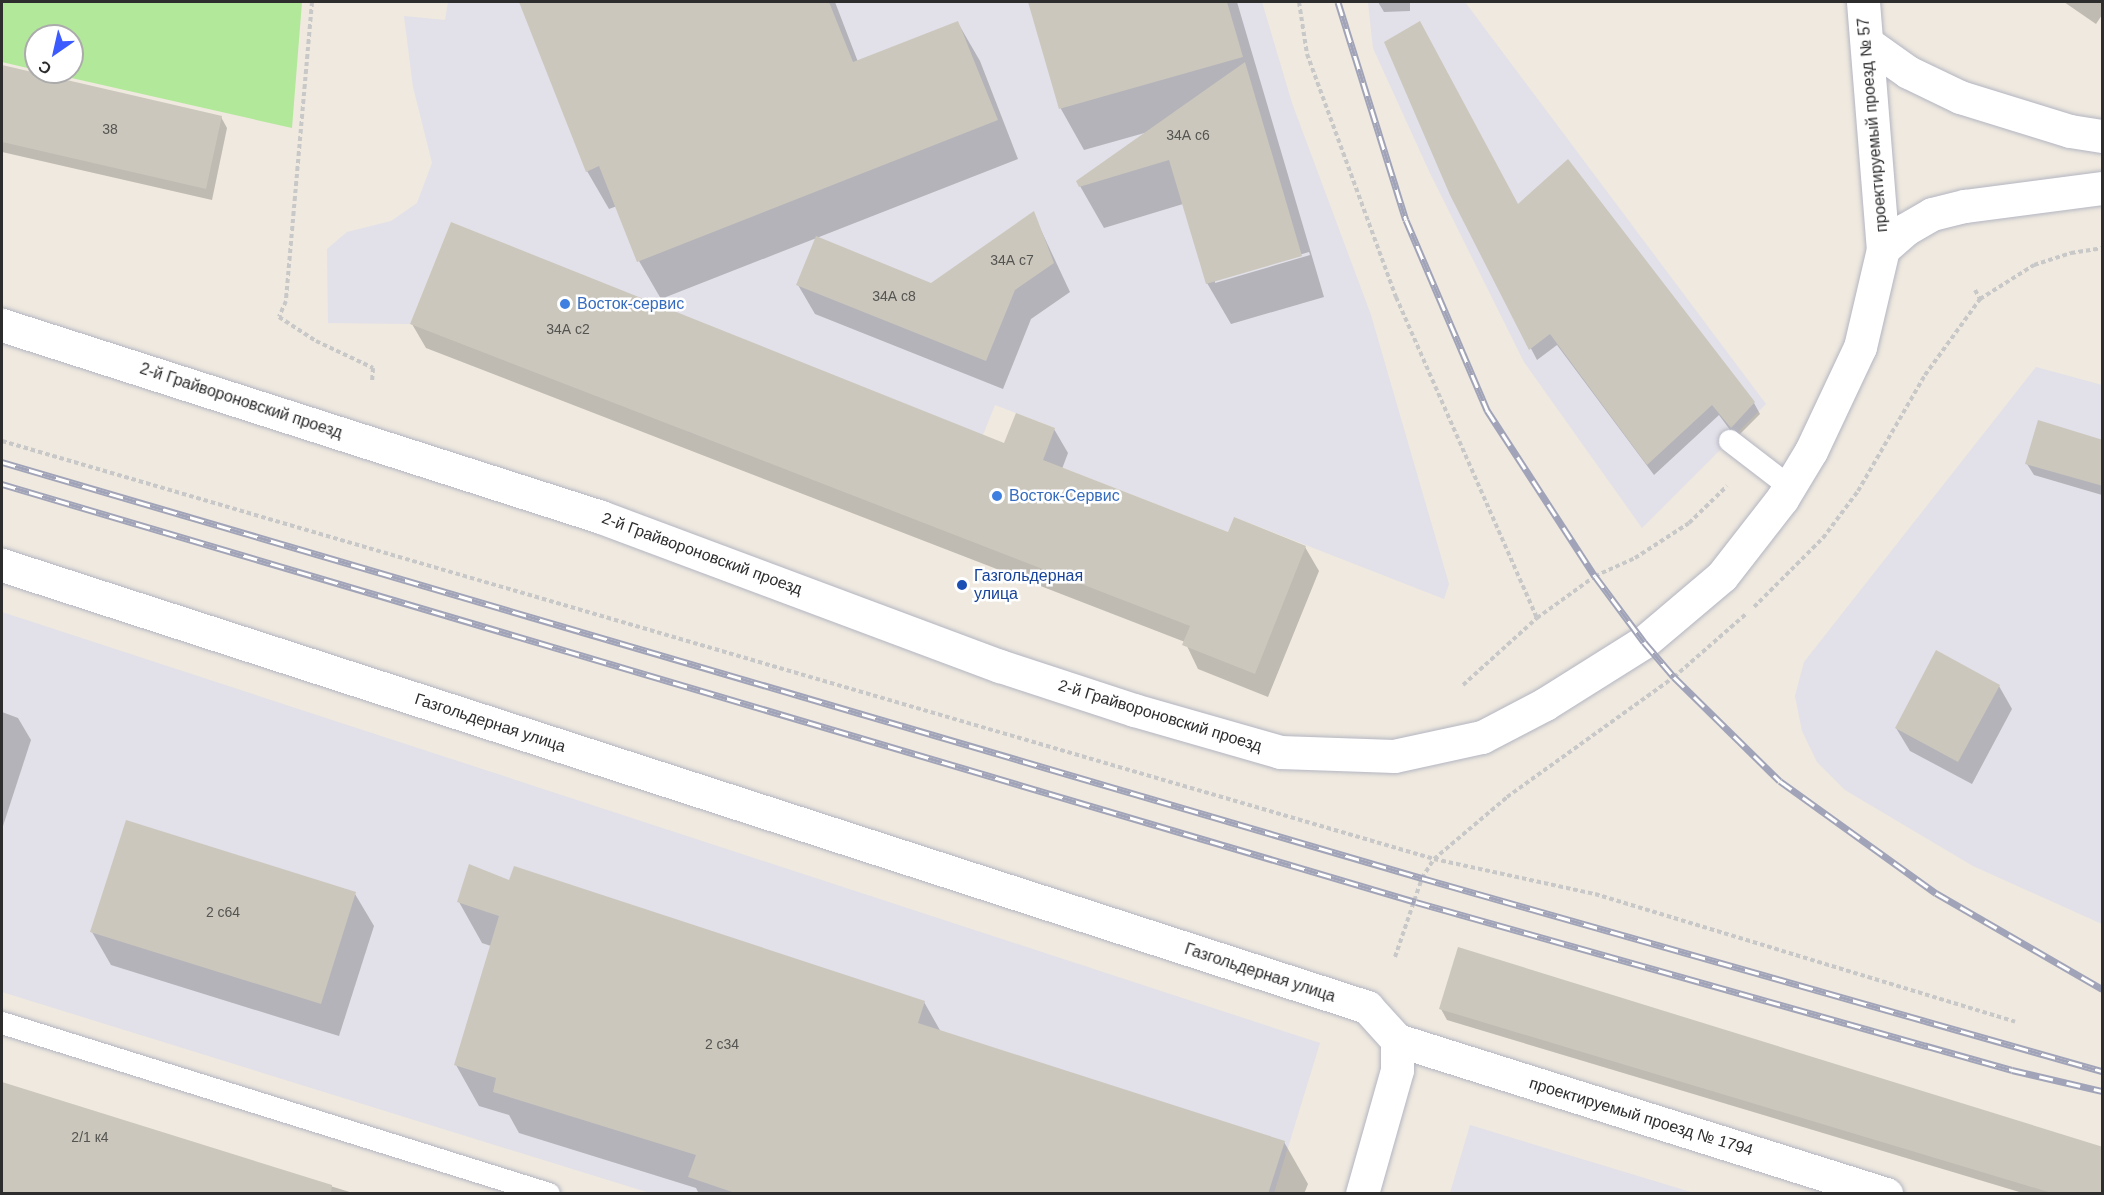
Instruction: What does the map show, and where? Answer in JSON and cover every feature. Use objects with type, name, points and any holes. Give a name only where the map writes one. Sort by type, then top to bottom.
[{"type":"main road","name":"проектируемый проезд № 57","points":[[1863,2],[1883,249]]},
{"type":"main road","points":[[1867,43],[1908,72],[1960,97],[2070,131],[2103,136]]},
{"type":"main road","points":[[1883,249],[1932,214],[2103,188]]},
{"type":"main road","name":"2-й Грайвороновский проезд","points":[[2,325],[601,517],[1000,666],[1280,752],[1339,758],[1394,756],[1482,737],[1545,705],[1644,642],[1722,576],[1790,487],[1843,389],[1860,347],[1883,249]]},
{"type":"main road","name":"Газгольдерная улица","points":[[2,565],[1367,1007],[1396,1040]]},
{"type":"main road","points":[[1362,1194],[1397,1070],[1396,1040]]},
{"type":"main road","name":"проектируемый проезд № 1794","points":[[1396,1040],[1886,1194]]},
{"type":"lane","points":[[1730,441],[1790,487]]},
{"type":"lane","points":[[2,1023],[549,1194]]},
{"type":"path","points":[[312,2],[286,301],[279,317],[316,341],[373,368],[372,381]]},
{"type":"path","points":[[1299,2],[1307,54],[1396,297],[1537,618]]},
{"type":"path","points":[[1975,290],[1980,299]]},
{"type":"path","points":[[2,441],[1434,859],[1595,894],[2015,1022]]},
{"type":"path","points":[[1463,685],[1537,618],[1595,576],[1635,558],[1689,523],[1729,484]]},
{"type":"path","points":[[1395,957],[1422,878],[1434,859],[1507,797]]},
{"type":"shaded area","points":[[448,2],[1262,2],[1292,103],[1371,315],[1449,584],[1444,599],[1234,517],[1228,532],[1043,460],[1055,428],[995,405],[983,435],[752,454],[688,432],[726,334],[451,222],[410,324],[328,323],[327,249],[347,232],[391,221],[417,203],[432,163],[413,87],[404,16],[445,20]]},
{"type":"shaded area","points":[[1368,2],[1465,2],[1766,404],[1642,528],[1524,362],[1429,171],[1373,48]]},
{"type":"shaded area","points":[[2036,367],[2102,385],[2102,924],[1973,866],[1845,790],[1817,762],[1802,731],[1795,696],[1804,662]]},
{"type":"shaded area","points":[[2,612],[1320,1043],[1274,1193],[653,1194],[2,992]]},
{"type":"shaded area","points":[[1470,1125],[1694,1193],[1450,1193]]},
{"type":"green space","points":[[2,2],[302,2],[292,128],[84,81],[84,24],[24,24],[24,67],[2,62]]},
{"type":"building","points":[[519,2],[829,2],[853,62],[958,21],[998,120],[637,262],[599,166],[586,172]]},
{"type":"building","points":[[1028,2],[1227,2],[1243,57],[1059,109]]},
{"type":"building","points":[[1420,21],[1518,204],[1568,159],[1755,402],[1731,428],[1712,405],[1647,465],[1550,334],[1529,350],[1450,195],[1384,42]]},
{"type":"building","points":[[1245,62],[1302,256],[1206,284],[1169,160],[1079,187],[1076,181]]},
{"type":"building","points":[[2,65],[24,70],[24,84],[84,84],[222,116],[206,189],[2,142]]},
{"type":"building","points":[[1034,211],[1054,263],[1015,290],[986,361],[796,285],[816,236],[931,283]]},
{"type":"building","points":[[451,222],[1004,443],[1016,413],[1055,428],[1043,460],[1228,532],[1234,517],[1306,546],[1255,674],[1182,645],[1190,626],[410,324]]},
{"type":"building","points":[[2038,420],[2103,440],[2103,486],[2025,464]]},
{"type":"building","points":[[1936,650],[2000,685],[1958,762],[1895,728]]},
{"type":"building","points":[[126,820],[356,892],[321,1004],[90,932]]},
{"type":"building","points":[[469,864],[509,880],[514,866],[925,1001],[918,1023],[1285,1141],[1268,1194],[738,1194],[688,1177],[696,1155],[493,1092],[496,1078],[454,1065],[499,916],[457,902]]},
{"type":"building","points":[[1458,947],[2103,1147],[2103,1194],[2055,1194],[1439,1009]]},
{"type":"building","points":[[2,1082],[332,1185],[331,1194],[2,1194]]},
{"type":"railway","points":[[1338,2],[1406,220],[1487,410],[1595,576],[1644,642],[1674,677],[1780,781],[1936,893],[2102,989]]},
{"type":"railway","points":[[2,462],[1422,878],[2102,1071]]},
{"type":"railway","points":[[2,484],[1416,902],[2012,1070],[2102,1091]]},
{"type":"place","name":"Восток-сервис","points":[[565,304]]},
{"type":"place","name":"Восток-Сервис","points":[[997,496]]},
{"type":"place","name":"Газгольдерная улица","points":[[962,585]]}]
